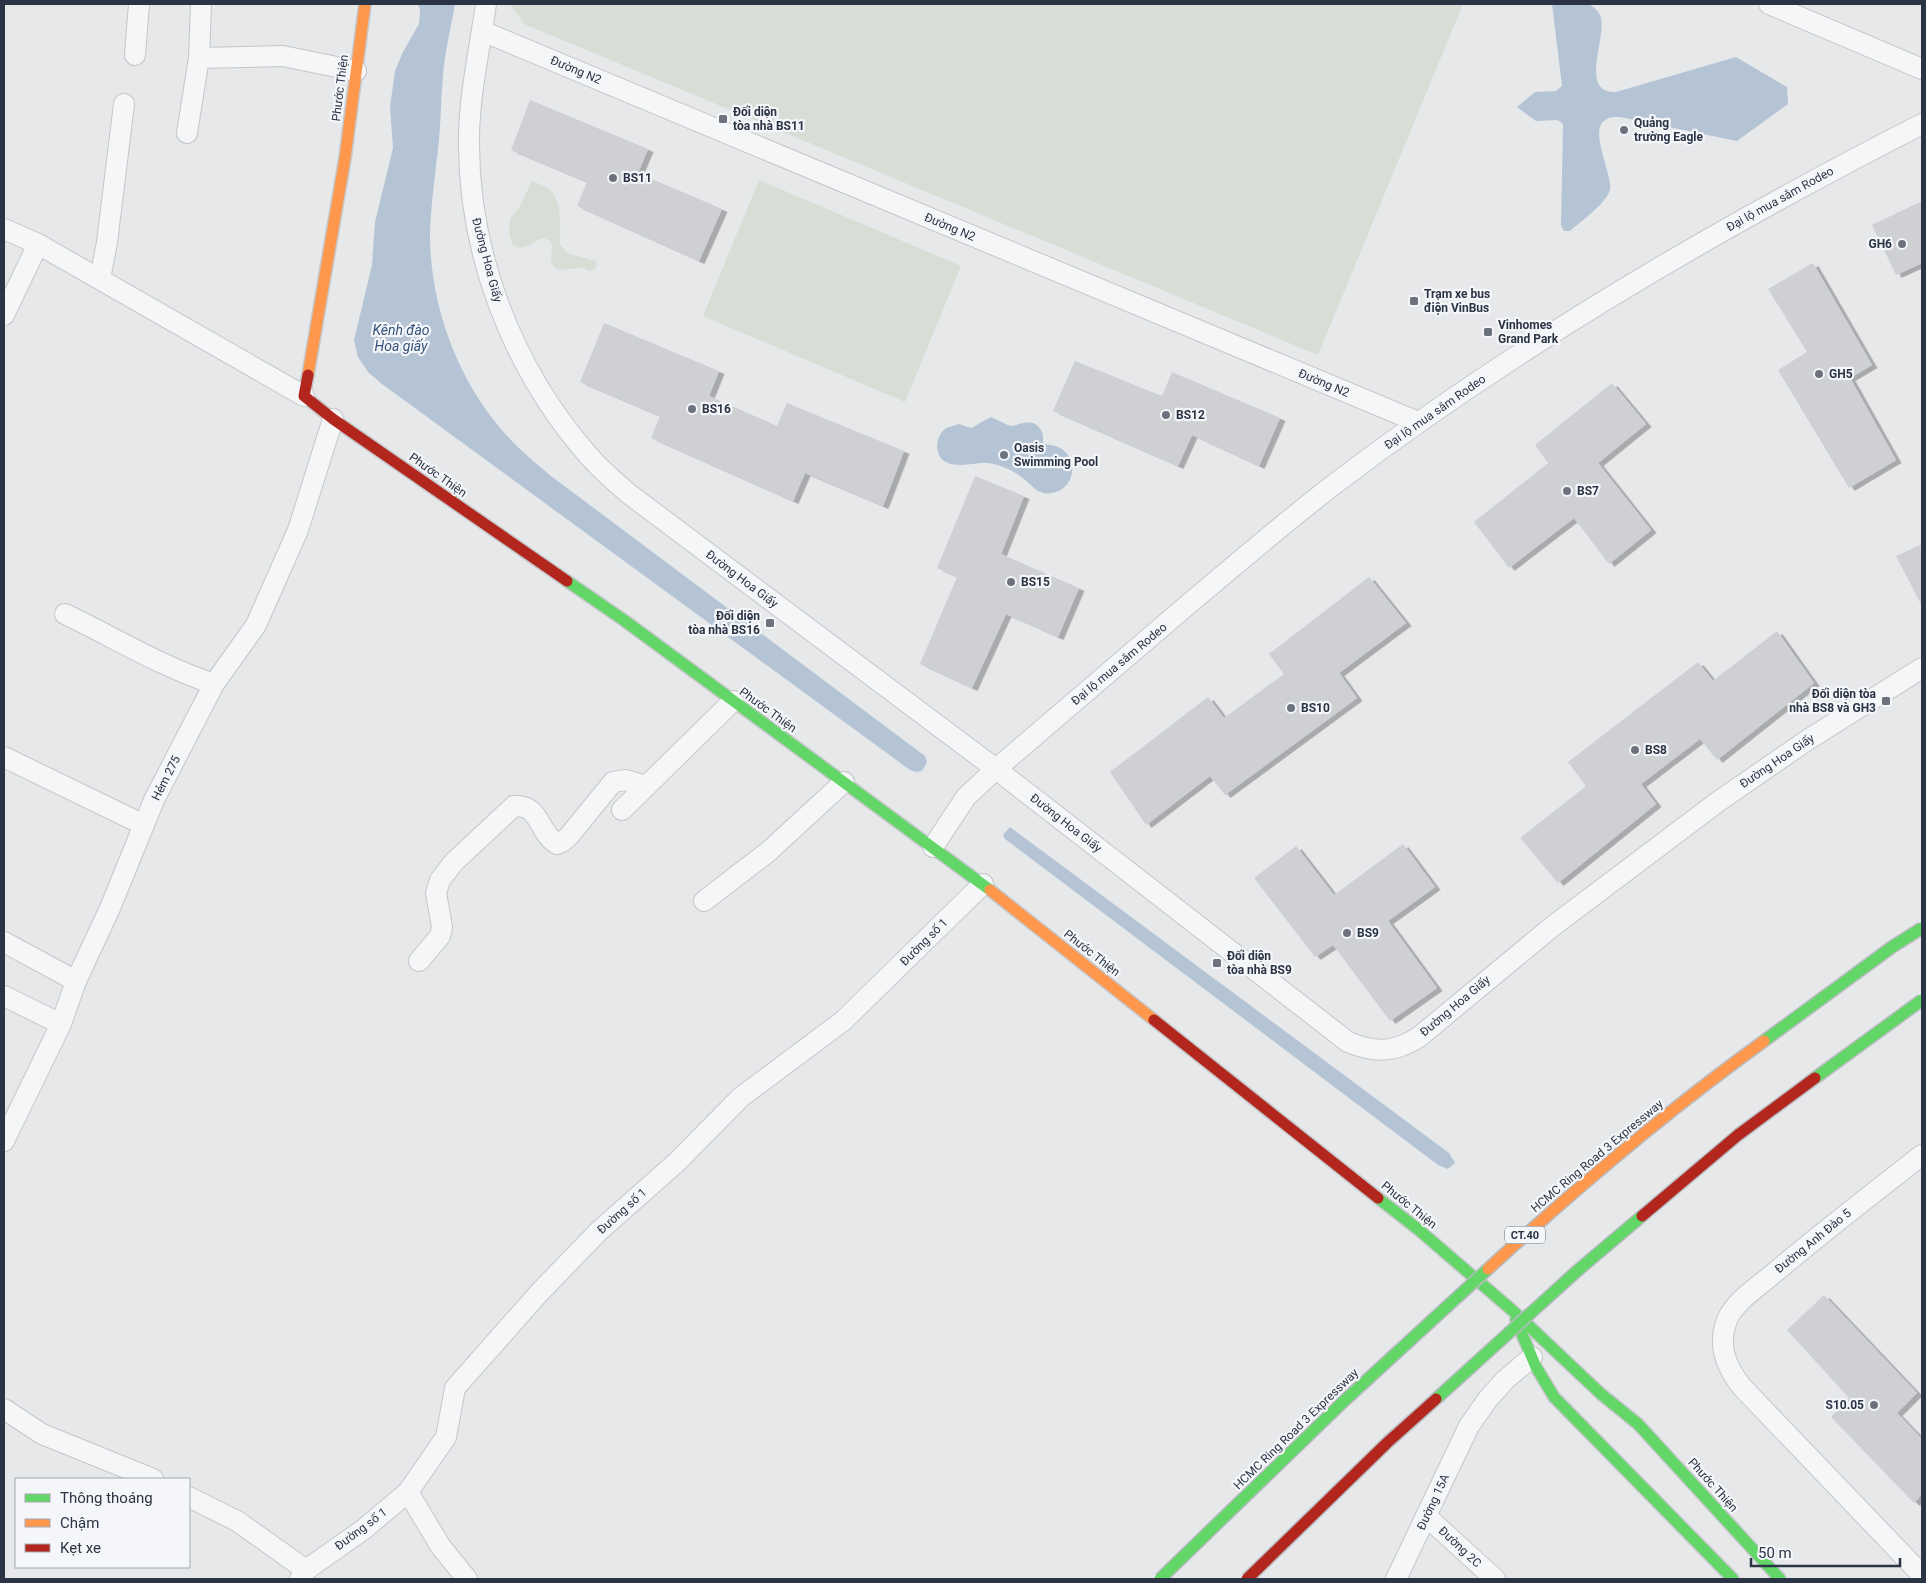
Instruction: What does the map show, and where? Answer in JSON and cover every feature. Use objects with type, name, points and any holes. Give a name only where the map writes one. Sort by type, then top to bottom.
[{"type":"main road","name":"Phước Thiện","points":[[365,4],[345,158],[304,396],[333,419],[625,621],[983,884],[1419,1230],[1513,1311],[1601,1394],[1638,1424],[1780,1579]]},
{"type":"main road","name":"HCMC Ring Road 3 Expressway","points":[[1160,1579],[1344,1400],[1536,1226],[1699,1088],[1892,947],[1922,928]]},
{"type":"main road","points":[[1247,1579],[1388,1442],[1577,1271],[1738,1135],[1922,1000]]},
{"type":"main road","name":"Phước Thiện","points":[[1513,1311],[1536,1367],[1554,1397],[1734,1579]]},
{"type":"street","points":[[135,55],[139,4]]},
{"type":"street","points":[[187,133],[199,58],[201,4]]},
{"type":"street","name":"Đường Hoa Giấy","points":[[486,4],[473,90],[469,134],[473,202],[480,239],[489,275],[510,333],[556,414],[588,456],[629,494],[996,768],[1339,1036],[1367,1049],[1383,1050],[1401,1047],[1419,1037],[1530,944],[1719,801],[1806,740],[1922,668]]},
{"type":"street","points":[[1769,4],[1922,68]]},
{"type":"street","name":"Đường N2","points":[[482,31],[1418,422]]},
{"type":"street","points":[[199,58],[283,56],[356,72]]},
{"type":"street","points":[[100,280],[107,242],[124,104]]},
{"type":"street","name":"Đại lộ mua sắm Rodeo","points":[[933,847],[966,797],[996,768],[1240,560],[1334,484],[1418,422],[1524,352],[1718,233],[1829,171],[1922,124]]},
{"type":"street","points":[[4,229],[38,244],[304,396]]},
{"type":"street","points":[[4,315],[38,244]]},
{"type":"street","name":"Hẻm 275","points":[[4,1141],[61,1024],[76,981],[110,908],[154,800],[214,684],[256,625],[298,530],[333,419]]},
{"type":"street","points":[[65,614],[186,675],[214,684]]},
{"type":"street","points":[[622,810],[733,701]]},
{"type":"street","points":[[4,757],[144,825]]},
{"type":"street","points":[[420,961],[440,936],[442,927],[436,893],[440,880],[454,862],[514,806],[522,805],[530,809],[551,840],[557,844],[568,836],[613,782],[626,780],[646,786]]},
{"type":"street","points":[[704,901],[768,852],[844,782]]},
{"type":"street","name":"Đường số 1","points":[[303,1574],[364,1529],[408,1492],[446,1437],[455,1388],[539,1293],[599,1231],[677,1162],[741,1097],[843,1022],[983,884]]},
{"type":"street","points":[[4,942],[76,981]]},
{"type":"street","points":[[4,996],[61,1024]]},
{"type":"street","name":"Đường Anh Đào 5","points":[[1922,1155],[1808,1244],[1740,1302],[1727,1319],[1723,1341],[1724,1357],[1737,1380],[1922,1575]]},
{"type":"street","name":"Đường 15A","points":[[1396,1579],[1469,1426],[1506,1380],[1532,1357]]},
{"type":"street","points":[[4,1409],[42,1434],[151,1478]]},
{"type":"street","points":[[408,1492],[441,1547],[467,1579]]},
{"type":"street","points":[[190,1498],[237,1521],[303,1574]]},
{"type":"street","name":"Đường 2C","points":[[1426,1516],[1494,1579]]},
{"type":"shaded area","points":[[510,4],[1463,4],[1318,355],[524,24]]},
{"type":"shaded area","points":[[759,180],[961,266],[905,402],[703,316]]},
{"type":"shaded area","points":[[532,181],[548,189],[557,201],[560,216],[560,245],[569,254],[596,261],[595,269],[589,271],[583,268],[558,270],[551,262],[553,246],[549,240],[542,238],[528,246],[519,248],[512,244],[509,232],[510,219],[519,208]]},
{"type":"water","name":"Kênh đào Hoa giấy","points":[[418,4],[455,4],[443,75],[439,139],[432,198],[431,260],[435,287],[449,338],[471,386],[485,408],[513,442],[551,476],[925,756],[927,762],[922,771],[910,770],[382,384],[368,372],[358,357],[354,340],[372,265],[375,222],[393,148],[390,107],[395,71],[403,52],[419,24],[420,10]]},
{"type":"water","points":[[1552,4],[1589,4],[1599,13],[1602,24],[1596,74],[1598,83],[1604,90],[1616,92],[1736,57],[1787,87],[1788,104],[1737,141],[1620,117],[1608,118],[1601,124],[1599,133],[1600,145],[1610,180],[1610,189],[1604,200],[1587,217],[1570,231],[1564,231],[1561,225],[1563,125],[1557,120],[1536,121],[1517,107],[1535,92],[1556,91],[1562,86]]},
{"type":"water","name":"Oasis Swimming Pool","points":[[991,417],[1010,426],[1031,423],[1039,427],[1043,434],[1044,444],[1062,449],[1071,461],[1072,474],[1065,487],[1052,493],[1042,493],[1010,470],[985,463],[956,465],[949,463],[939,455],[938,439],[946,428],[959,424],[971,428]]},
{"type":"water","points":[[1010,827],[1449,1153],[1455,1163],[1448,1169],[1438,1165],[1005,839],[1003,835]]},
{"type":"building","name":"BS11","points":[[530,100],[648,149],[638,173],[722,209],[699,261],[577,206],[587,182],[511,150]]},
{"type":"building","name":"GH6","points":[[1922,201],[1922,263],[1896,275],[1872,225]]},
{"type":"building","name":"GH5","points":[[1813,263],[1872,365],[1850,378],[1896,460],[1849,488],[1778,370],[1807,352],[1768,289]]},
{"type":"building","name":"BS16","points":[[604,323],[719,371],[709,396],[777,426],[787,403],[904,451],[883,506],[805,473],[793,501],[651,438],[660,416],[580,382]]},
{"type":"building","name":"BS12","points":[[1075,361],[1162,396],[1172,372],[1280,418],[1259,466],[1192,435],[1178,466],[1053,411]]},
{"type":"building","name":"BS7","points":[[1612,383],[1646,424],[1598,463],[1651,530],[1609,564],[1574,518],[1509,568],[1474,522],[1548,463],[1535,445]]},
{"type":"building","name":"BS15","points":[[975,476],[1024,496],[1001,554],[1079,588],[1058,637],[1006,614],[972,688],[920,664],[957,577],[937,568]]},
{"type":"building","points":[[1922,544],[1922,606],[1896,556]]},
{"type":"building","name":"BS10","points":[[1369,577],[1406,623],[1339,673],[1357,698],[1225,795],[1210,776],[1146,825],[1110,772],[1208,697],[1224,718],[1284,674],[1269,654]]},
{"type":"building","name":"BS8","points":[[1777,631],[1814,683],[1717,760],[1700,739],[1641,784],[1656,804],[1558,883],[1520,838],[1586,786],[1568,762],[1698,662],[1713,681]]},
{"type":"building","name":"BS9","points":[[1403,844],[1435,887],[1388,921],[1437,988],[1390,1021],[1333,945],[1315,957],[1254,878],[1296,846],[1334,895]]},
{"type":"building","name":"S10.05","points":[[1824,1295],[1917,1393],[1897,1413],[1922,1439],[1922,1494],[1914,1503],[1831,1417],[1849,1398],[1787,1330]]},
{"type":"traffic: fast","points":[[567,581],[625,621],[990,890]]},
{"type":"traffic: fast","points":[[1764,1041],[1892,947],[1922,928]]},
{"type":"traffic: fast","points":[[1815,1078],[1922,1000]]},
{"type":"traffic: fast","points":[[1378,1198],[1419,1230],[1513,1311],[1601,1394],[1638,1424],[1780,1579]]},
{"type":"traffic: fast","points":[[1436,1399],[1577,1271],[1642,1216]]},
{"type":"traffic: fast","points":[[1160,1579],[1344,1401],[1488,1269]]},
{"type":"traffic: fast","points":[[1516,1320],[1536,1367],[1554,1397],[1733,1579]]},
{"type":"traffic: slow","points":[[308,375],[345,158],[365,4]]},
{"type":"traffic: slow","points":[[990,890],[1154,1020]]},
{"type":"traffic: slow","points":[[1488,1269],[1623,1151],[1692,1095],[1764,1041]]},
{"type":"traffic: jam","points":[[308,375],[304,396],[333,419],[567,581]]},
{"type":"traffic: jam","points":[[1154,1020],[1378,1198]]},
{"type":"traffic: jam","points":[[1642,1216],[1738,1135],[1815,1078]]},
{"type":"traffic: jam","points":[[1247,1579],[1388,1442],[1436,1399]]},
{"type":"place","name":"Đối diện tòa nhà BS11","points":[[723,119]]},
{"type":"place","name":"Quảng trường Eagle","points":[[1624,130]]},
{"type":"place","name":"BS11","points":[[613,178]]},
{"type":"place","name":"GH6","points":[[1902,244]]},
{"type":"place","name":"Trạm xe bus điện VinBus","points":[[1414,301]]},
{"type":"place","name":"Vinhomes Grand Park","points":[[1488,332]]},
{"type":"place","name":"GH5","points":[[1819,374]]},
{"type":"place","name":"BS16","points":[[692,409]]},
{"type":"place","name":"BS12","points":[[1166,415]]},
{"type":"place","name":"Oasis Swimming Pool","points":[[1004,455]]},
{"type":"place","name":"BS7","points":[[1567,491]]},
{"type":"place","name":"BS15","points":[[1011,582]]},
{"type":"place","name":"Đối diện tòa nhà BS16","points":[[770,623]]},
{"type":"place","name":"Đối diện tòa nhà BS8 và GH3","points":[[1886,701]]},
{"type":"place","name":"BS10","points":[[1291,708]]},
{"type":"place","name":"BS8","points":[[1635,750]]},
{"type":"place","name":"BS9","points":[[1347,933]]},
{"type":"place","name":"Đối diện tòa nhà BS9","points":[[1217,963]]},
{"type":"place","name":"S10.05","points":[[1874,1405]]}]
